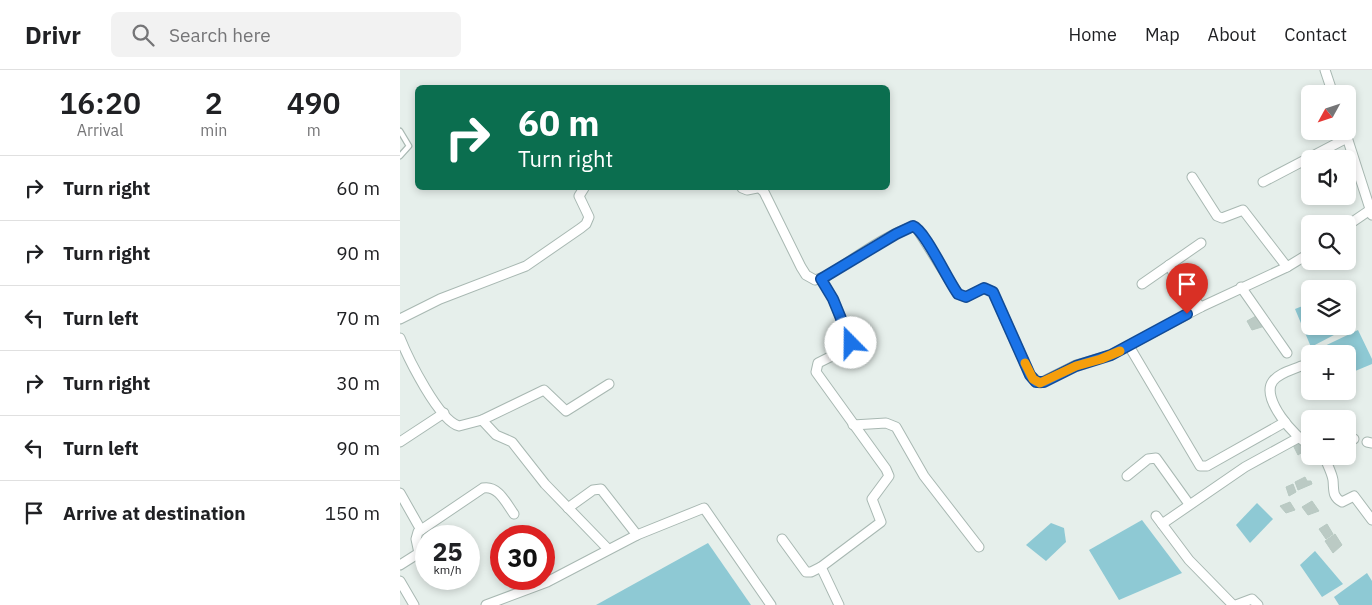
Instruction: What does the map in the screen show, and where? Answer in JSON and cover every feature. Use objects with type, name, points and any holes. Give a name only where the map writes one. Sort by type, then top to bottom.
[{"type":"street","points":[[1325,70],[1330,85]]},
{"type":"street","points":[[1263,182],[1336,140]]},
{"type":"street","points":[[1348,140],[1371,212],[1356,220]]},
{"type":"street","points":[[1192,177],[1217,216],[1222,218],[1242,210],[1287,267]]},
{"type":"street","points":[[400,319],[440,299],[526,266],[581,228],[586,224],[589,217],[579,196],[583,190]]},
{"type":"street","points":[[761,190],[764,192],[806,275],[815,280],[821,279],[896,234],[916,226],[958,294],[966,297],[984,288],[993,292],[1030,375],[1036,382],[1044,382],[1062,371],[1106,357],[1201,306],[1287,267],[1301,258]]},
{"type":"street","points":[[1142,284],[1200,243]]},
{"type":"street","points":[[1169,265],[1179,283],[1201,306]]},
{"type":"street","points":[[782,539],[806,572],[812,572],[878,525],[882,519],[872,499],[887,480],[888,473],[816,372],[818,363],[848,348],[851,343],[833,299],[821,279]]},
{"type":"street","points":[[1241,288],[1287,353]]},
{"type":"street","points":[[400,339],[418,376],[453,424],[460,426],[482,420],[544,390],[566,411],[609,384]]},
{"type":"street","points":[[1129,346],[1200,466],[1206,466],[1285,422]]},
{"type":"street","points":[[1300,366],[1272,382],[1270,396],[1285,422],[1301,440]]},
{"type":"street","points":[[400,442],[444,413]]},
{"type":"street","points":[[482,420],[496,435],[512,442],[568,508],[608,549]]},
{"type":"street","points":[[853,425],[886,423],[896,427],[924,476],[979,547]]},
{"type":"street","points":[[1162,524],[1245,466],[1298,438]]},
{"type":"street","points":[[1127,476],[1148,460],[1156,458],[1189,504]]},
{"type":"street","points":[[1327,465],[1333,481],[1332,489],[1337,500],[1342,502],[1354,496],[1372,520]]},
{"type":"street","points":[[428,525],[483,488],[488,487],[498,492],[514,514]]},
{"type":"street","points":[[568,508],[593,490],[601,489],[637,535]]},
{"type":"street","points":[[400,492],[418,525]]},
{"type":"street","points":[[486,605],[547,582],[637,535],[704,508],[771,605]]},
{"type":"street","points":[[1156,516],[1189,560],[1235,605],[1252,599],[1258,605]]},
{"type":"street","points":[[400,565],[415,556]]},
{"type":"street","points":[[821,567],[840,605]]},
{"type":"street","points":[[400,580],[414,605]]},
{"type":"lane","points":[[400,131],[409,146],[406,152],[400,156]]},
{"type":"water","points":[[1301,307],[1301,323],[1295,309]]},
{"type":"water","points":[[1358,330],[1372,359],[1372,364],[1356,371],[1356,345],[1327,345],[1348,335],[1356,335],[1356,331]]},
{"type":"water","points":[[1306,335],[1334,335],[1315,345],[1310,345]]},
{"type":"water","points":[[1257,503],[1273,519],[1250,543],[1236,525]]},
{"type":"water","points":[[1142,520],[1182,573],[1119,600],[1089,550]]},
{"type":"water","points":[[1051,523],[1064,528],[1066,542],[1046,561],[1026,545]]},
{"type":"water","points":[[708,543],[751,605],[596,605]]},
{"type":"water","points":[[1315,551],[1343,584],[1322,597],[1300,565]]},
{"type":"water","points":[[1367,573],[1372,581],[1372,605],[1339,605],[1334,597]]},
{"type":"building","points":[[1256,316],[1265,326],[1252,330],[1247,321]]},
{"type":"building","points":[[1299,441],[1301,443],[1301,453],[1298,455],[1293,445]]},
{"type":"building","points":[[1305,477],[1312,484],[1298,490],[1295,482]]},
{"type":"building","points":[[1293,484],[1296,492],[1289,496],[1286,487]]},
{"type":"building","points":[[1312,501],[1319,511],[1308,515],[1302,507]]},
{"type":"building","points":[[1290,502],[1295,510],[1286,513],[1280,506]]},
{"type":"building","points":[[1327,524],[1333,534],[1326,539],[1319,529]]},
{"type":"building","points":[[1335,534],[1342,545],[1333,553],[1325,541]]},
{"type":"slow traffic","points":[[1025,363],[1030,375],[1036,382],[1040,383],[1062,371],[1120,351]]},
{"type":"route","points":[[851,343],[833,299],[821,279],[896,234],[913,226],[918,228],[958,294],[966,297],[984,288],[988,288],[993,292],[1030,375],[1036,382],[1044,382],[1062,371],[1111,355],[1187,314]]}]
